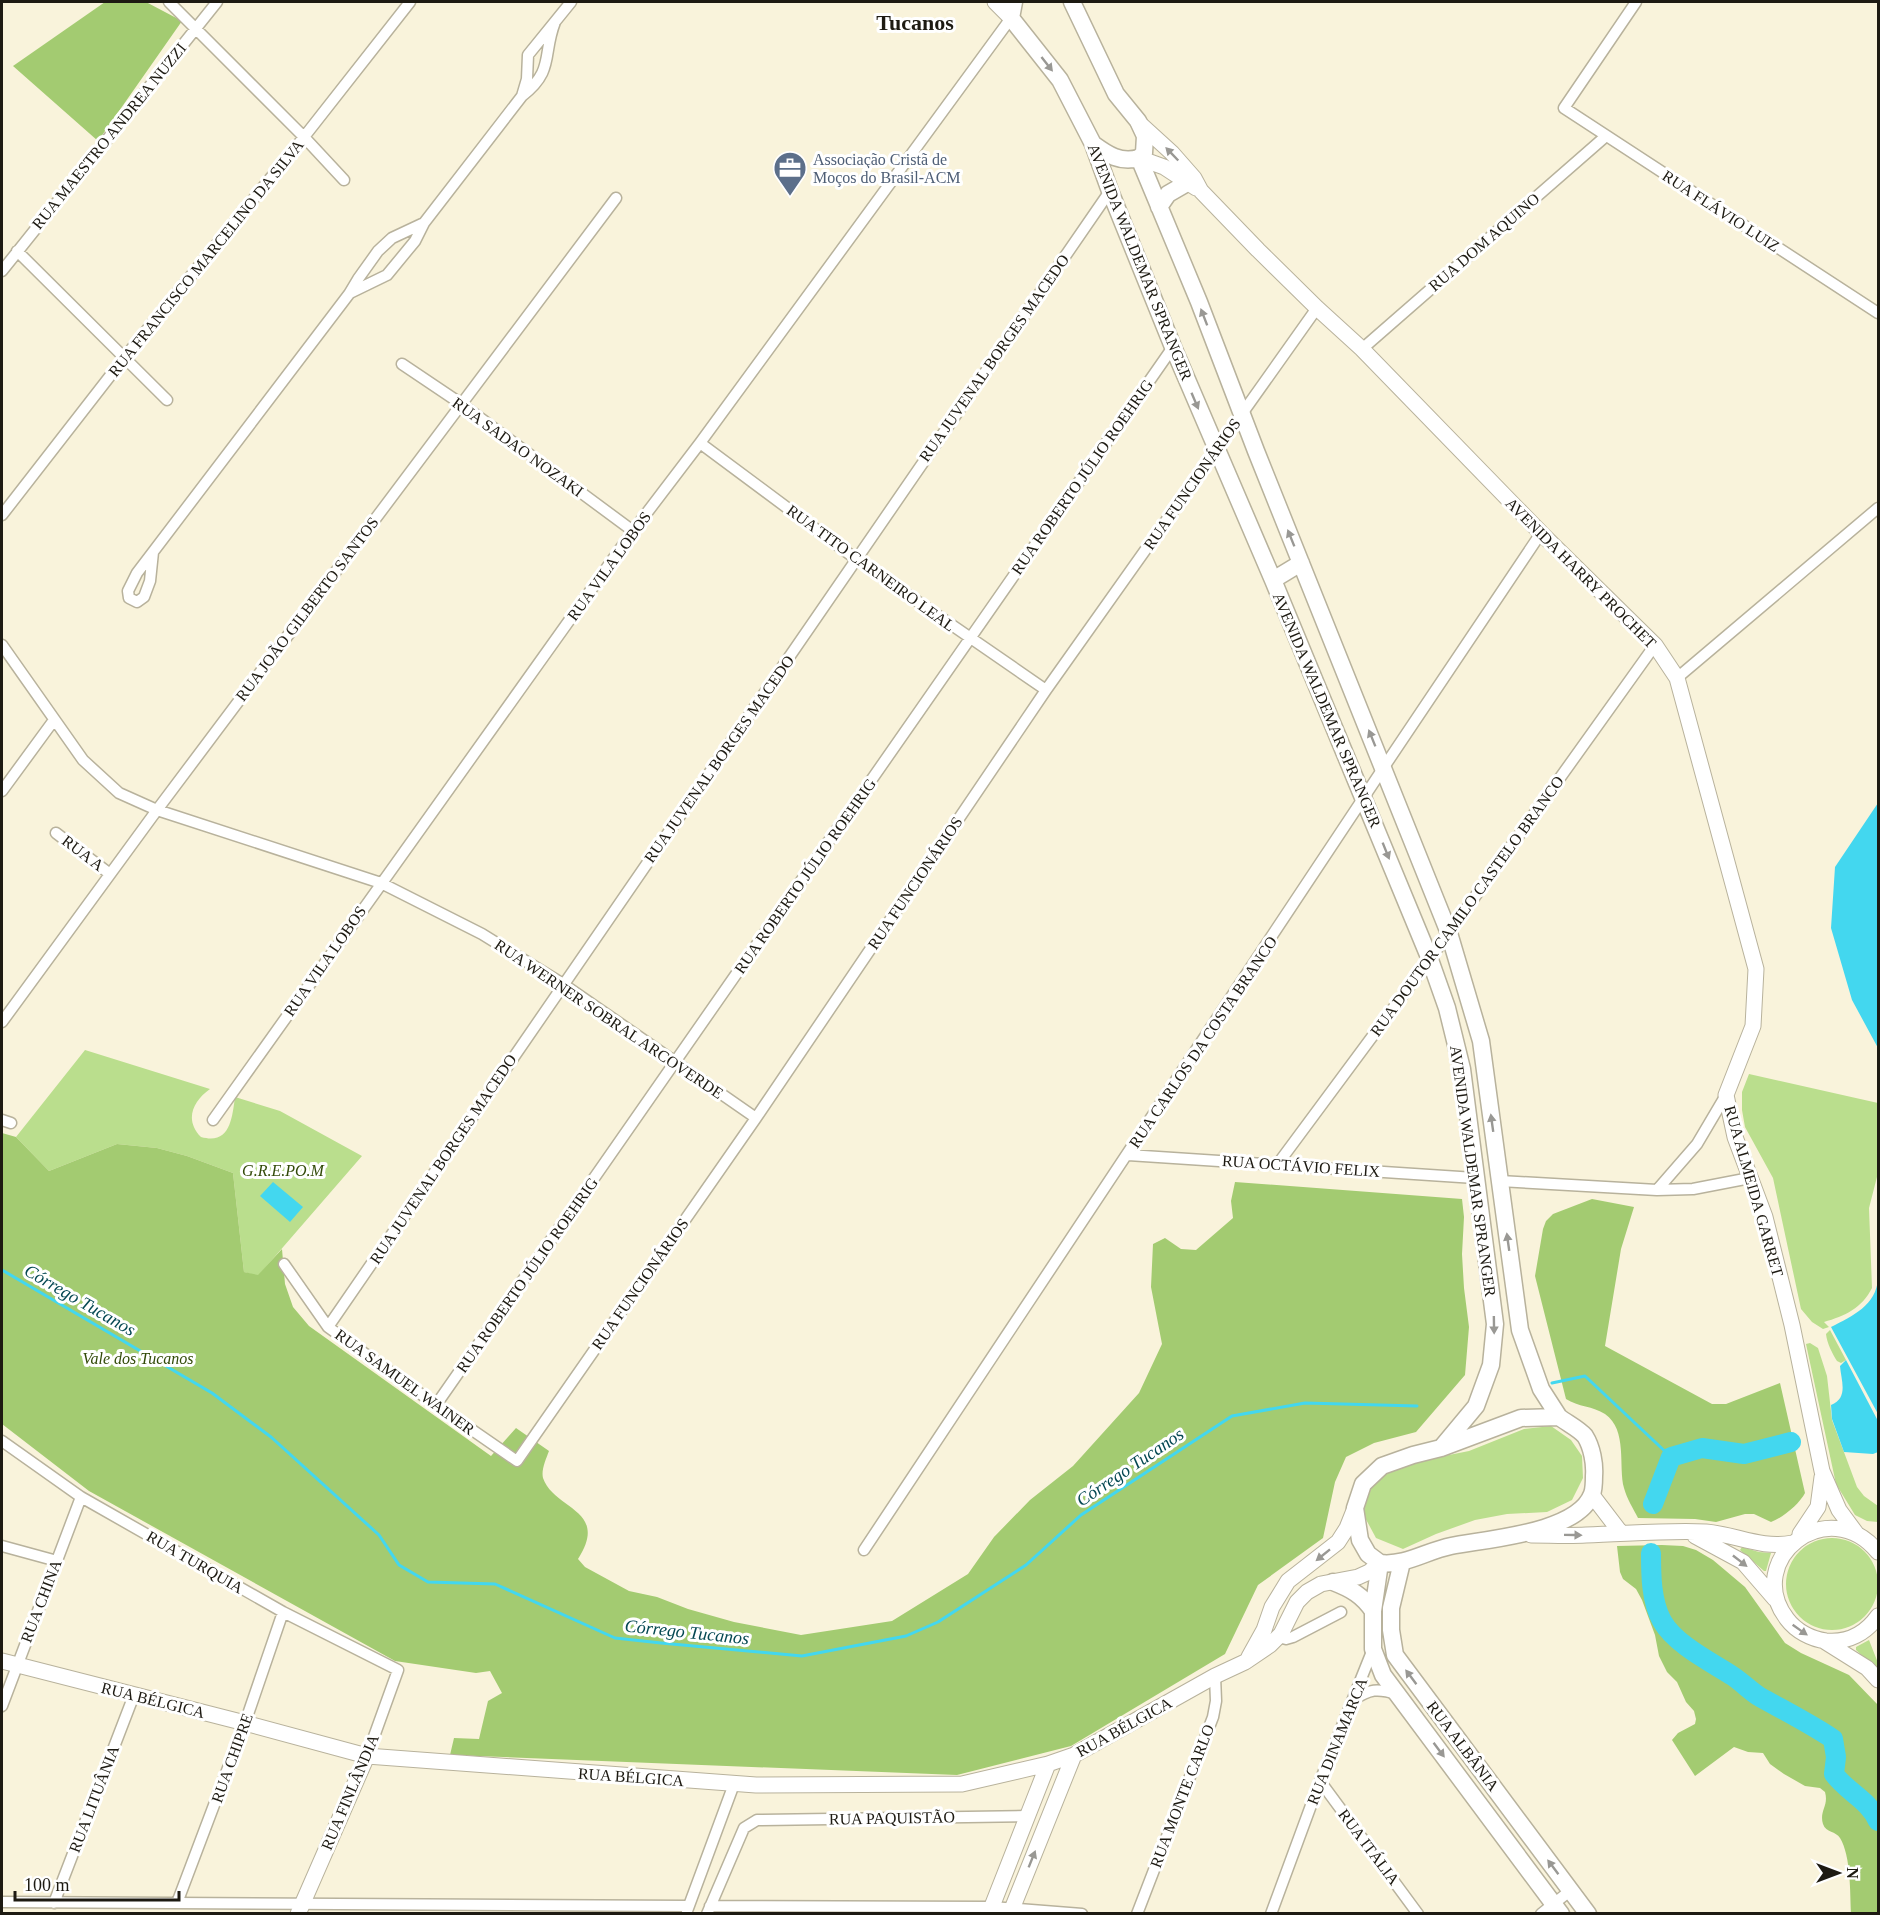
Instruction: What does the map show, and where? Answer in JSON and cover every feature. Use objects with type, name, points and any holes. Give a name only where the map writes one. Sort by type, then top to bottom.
[{"type":"main road","name":"AVENIDA WALDEMAR SPRANGER","points":[[1072,3],[1116,94],[1137,121],[1145,136],[1144,153],[1139,158],[1199,302],[1241,414],[1449,933],[1481,1041],[1520,1330],[1541,1389],[1559,1417]]},
{"type":"main road","name":"AVENIDA WALDEMAR SPRANGER","points":[[1013,10],[1060,80],[1093,144],[1216,450],[1364,798],[1429,957],[1447,1008],[1462,1069],[1495,1324],[1491,1365],[1476,1406],[1441,1448]]},
{"type":"main road","points":[[1093,144],[1108,156],[1120,160],[1139,158]]},
{"type":"main road","points":[[1159,207],[1168,194],[1194,187]]},
{"type":"main road","points":[[1273,580],[1301,563]]},
{"type":"main road","points":[[1380,1563],[1368,1554],[1360,1540],[1355,1508],[1363,1484],[1382,1466],[1441,1448],[1521,1418],[1559,1417],[1585,1436],[1595,1464],[1592,1495],[1581,1509],[1558,1524],[1524,1534]]},
{"type":"main road","name":"RUA BÉLGICA","points":[[1380,1563],[1402,1562],[1446,1547],[1524,1534]]},
{"type":"main road","name":"RUA ALBÂNIA","points":[[1402,1562],[1391,1608],[1391,1630],[1395,1655],[1588,1914]]},
{"type":"main road","name":"RUA DINAMARCA","points":[[1373,1648],[1373,1611],[1380,1563]]},
{"type":"main road","points":[[1333,1582],[1363,1597],[1373,1611]]},
{"type":"main road","name":"RUA ALBÂNIA","points":[[1373,1648],[1383,1675],[1552,1910]]},
{"type":"street","points":[[169,2],[344,180]]},
{"type":"street","name":"RUA MAESTRO ANDREA NUZZI","points":[[2,271],[217,2]]},
{"type":"street","name":"RUA FRANCISCO MARCELINO DA SILVA","points":[[2,515],[124,358],[304,137],[410,2]]},
{"type":"street","points":[[522,96],[527,79],[528,55],[571,2]]},
{"type":"street","points":[[995,2],[1013,10]]},
{"type":"street","name":"RUA FLÁVIO LUIZ","points":[[1636,2],[1564,108],[1878,313]]},
{"type":"street","name":"RUA VILA LOBOS","points":[[213,1120],[633,531],[700,443],[1013,10]]},
{"type":"street","points":[[349,294],[387,275],[415,241],[423,223],[522,96],[534,86],[544,69],[555,22]]},
{"type":"street","points":[[532,48],[540,49],[548,55]]},
{"type":"street","points":[[526,63],[533,69],[544,69]]},
{"type":"street","name":"AVENIDA HARRY PROCHET","points":[[1137,121],[1172,153],[1194,178],[1194,187]]},
{"type":"street","name":"RUA DOM AQUINO","points":[[1362,349],[1606,136]]},
{"type":"street","name":"AVENIDA HARRY PROCHET","points":[[1139,158],[1164,167],[1194,187],[1362,349],[1655,645],[1677,678],[1756,969],[1753,1026],[1726,1095]]},
{"type":"street","name":"RUA JUVENAL BORGES MACEDO","points":[[328,1327],[1110,191]]},
{"type":"street","name":"RUA JOÃO GILBERTO SANTOS","points":[[2,1022],[460,403],[616,198]]},
{"type":"street","points":[[153,552],[150,581],[144,597],[137,602],[129,598],[128,591],[137,573],[349,294],[368,265],[392,238],[423,223]]},
{"type":"street","points":[[392,238],[402,243],[406,252]]},
{"type":"street","points":[[17,251],[167,400]]},
{"type":"street","points":[[368,265],[369,275],[376,279]]},
{"type":"street","name":"RUA FUNCIONÁRIOS","points":[[517,1461],[756,1118],[1046,690],[1317,308]]},
{"type":"street","name":"RUA ROBERTO JÚLIO ROEHRIG","points":[[436,1406],[1173,346]]},
{"type":"street","name":"RUA SADAO NOZAKI","points":[[402,364],[460,403],[633,531]]},
{"type":"street","name":"RUA TITO CARNEIRO LEAL","points":[[700,443],[856,559],[1046,690]]},
{"type":"street","points":[[1677,678],[1878,508]]},
{"type":"street","name":"RUA CARLOS DA COSTA BRANCO","points":[[864,1550],[1542,533]]},
{"type":"street","points":[[137,573],[146,576],[150,581]]},
{"type":"street","name":"RUA WERNER SOBRAL ARCOVERDE","points":[[2,645],[83,760],[119,793],[157,810],[381,883],[482,934],[563,984],[756,1118]]},
{"type":"street","name":"RUA DOUTOR CAMILO CASTELO BRANCO","points":[[1277,1165],[1449,933],[1655,645]]},
{"type":"street","points":[[2,791],[54,720]]},
{"type":"street","name":"RUA A","points":[[56,833],[110,874]]},
{"type":"street","name":"RUA ALMEIDA GARRET","points":[[1726,1095],[1735,1137],[1765,1217],[1792,1325],[1822,1472],[1822,1489],[1818,1507],[1810,1523],[1782,1557],[1776,1575],[1776,1595],[1779,1604]]},
{"type":"street","name":"RUA ALMEIDA GARRET","points":[[1657,1190],[1697,1144],[1726,1095]]},
{"type":"street","name":"RUA OCTÁVIO FELIX","points":[[1128,1155],[1475,1178]]},
{"type":"street","points":[[1500,1181],[1657,1190],[1693,1189],[1750,1178]]},
{"type":"street","name":"RUA SAMUEL WAINER","points":[[284,1264],[328,1327],[436,1406],[517,1461]]},
{"type":"street","name":"RUA TURQUIA","points":[[2,1440],[81,1497],[283,1612],[398,1670]]},
{"type":"street","name":"RUA ALMEIDA GARRET","points":[[1822,1472],[1839,1510],[1857,1533],[1866,1538],[1878,1552]]},
{"type":"street","points":[[1592,1495],[1621,1533]]},
{"type":"street","name":"RUA CHINA","points":[[2,1706],[81,1497]]},
{"type":"street","points":[[1245,1662],[1264,1630],[1272,1607],[1288,1581],[1338,1542],[1355,1508]]},
{"type":"street","points":[[1794,1542],[1821,1528],[1840,1528],[1857,1533],[1878,1532]]},
{"type":"street","name":"RUA BÉLGICA","points":[[1524,1534],[1689,1533],[1716,1534],[1757,1544],[1794,1542]]},
{"type":"street","name":"RUA BÉLGICA","points":[[1689,1533],[1743,1562],[1765,1585],[1796,1629],[1824,1641],[1867,1668],[1878,1680]]},
{"type":"street","points":[[2,1546],[57,1561]]},
{"type":"street","name":"RUA BÉLGICA","points":[[2,1661],[367,1756],[734,1784],[962,1784],[1048,1764],[1074,1755],[1215,1676],[1245,1662],[1278,1637],[1297,1602],[1308,1592],[1322,1584],[1358,1577],[1370,1572],[1380,1563]]},
{"type":"street","name":"RUA CHIPRE","points":[[177,1903],[245,1723],[283,1612]]},
{"type":"street","points":[[1278,1637],[1286,1639],[1293,1637],[1341,1612]]},
{"type":"street","points":[[1824,1641],[1854,1637],[1878,1617]]},
{"type":"street","name":"RUA DINAMARCA","points":[[1271,1914],[1320,1781],[1373,1648]]},
{"type":"street","name":"RUA FINLÂNDIA","points":[[300,1908],[367,1756],[398,1670]]},
{"type":"street","name":"RUA MONTE CARLO","points":[[1137,1914],[1213,1717],[1215,1676]]},
{"type":"street","points":[[1353,1701],[1366,1692],[1382,1689],[1397,1694]]},
{"type":"street","name":"RUA LITUÂNIA","points":[[54,1903],[134,1695]]},
{"type":"street","points":[[1011,1911],[1074,1755]]},
{"type":"street","points":[[990,1910],[1048,1764]]},
{"type":"street","name":"RUA ITÁLIA","points":[[1320,1781],[1418,1914]]},
{"type":"street","points":[[2,1902],[177,1903],[300,1908],[688,1910],[734,1784]]},
{"type":"street","name":"RUA PAQUISTÃO","points":[[708,1910],[744,1828],[757,1820],[1027,1816]]},
{"type":"street","points":[[1552,1910],[1571,1890]]},
{"type":"street","points":[[708,1910],[990,1910],[1082,1914]]},
{"type":"green space","points":[[105,2],[146,2],[182,21],[98,141],[13,66]]},
{"type":"green space","name":"G.R.E.PO.M","points":[[85,1050],[210,1089],[199,1099],[193,1111],[193,1124],[201,1137],[211,1138],[224,1134],[231,1121],[235,1097],[280,1111],[362,1156],[258,1276],[244,1272],[233,1173],[157,1148],[117,1144],[49,1171],[16,1137]]},
{"type":"green space","points":[[1749,1074],[1878,1103],[1878,1173],[1869,1208],[1872,1288],[1858,1306],[1846,1314],[1824,1322],[1829,1327],[1823,1329],[1812,1322],[1801,1309],[1773,1178],[1745,1127],[1742,1092]]},
{"type":"green space","name":"Vale dos Tucanos","points":[[2,1133],[16,1137],[49,1171],[117,1144],[157,1148],[233,1173],[244,1272],[258,1275],[282,1249],[285,1284],[293,1307],[309,1326],[491,1456],[516,1428],[549,1451],[543,1468],[543,1478],[549,1489],[584,1520],[588,1530],[586,1542],[578,1559],[585,1567],[629,1591],[657,1597],[688,1609],[734,1622],[801,1635],[892,1621],[968,1574],[994,1537],[1030,1500],[1073,1466],[1139,1393],[1162,1344],[1151,1287],[1153,1244],[1165,1238],[1181,1249],[1196,1250],[1233,1218],[1231,1201],[1235,1182],[1462,1199],[1464,1217],[1462,1254],[1469,1327],[1465,1375],[1416,1432],[1374,1443],[1346,1457],[1335,1482],[1323,1538],[1258,1585],[1225,1654],[1071,1746],[957,1775],[450,1755],[454,1738],[479,1739],[488,1701],[502,1693],[490,1671],[476,1673],[395,1661],[89,1491],[2,1424]]},
{"type":"green space","points":[[1592,1199],[1634,1207],[1621,1249],[1605,1346],[1712,1404],[1726,1404],[1780,1383],[1805,1493],[1795,1506],[1781,1517],[1771,1522],[1754,1514],[1745,1514],[1716,1522],[1695,1519],[1638,1518],[1624,1488],[1620,1439],[1617,1429],[1612,1421],[1600,1411],[1566,1399],[1535,1276],[1546,1221],[1553,1214]]},
{"type":"green space","points":[[1830,1330],[1846,1360],[1841,1363],[1837,1361],[1829,1344],[1826,1334]]},
{"type":"green space","points":[[1810,1343],[1818,1348],[1827,1376],[1832,1420],[1857,1487],[1864,1496],[1878,1506],[1878,1522],[1867,1521],[1855,1515],[1836,1484],[1806,1344]]},
{"type":"green space","points":[[1551,1426],[1571,1440],[1582,1456],[1583,1478],[1572,1500],[1547,1512],[1507,1514],[1475,1520],[1403,1549],[1376,1538],[1362,1512],[1370,1482],[1395,1468],[1469,1451],[1524,1429]]},
{"type":"green space","points":[[1832,1538],[1850,1541],[1865,1551],[1875,1566],[1878,1584],[1875,1602],[1865,1617],[1850,1627],[1832,1630],[1814,1627],[1799,1617],[1789,1602],[1786,1584],[1789,1566],[1799,1551],[1814,1541]]},
{"type":"green space","points":[[1617,1546],[1683,1546],[1696,1550],[1713,1560],[1745,1587],[1785,1643],[1849,1675],[1878,1705],[1878,1913],[1851,1913],[1849,1875],[1844,1846],[1840,1838],[1826,1829],[1823,1824],[1825,1792],[1820,1788],[1805,1786],[1784,1774],[1770,1764],[1763,1753],[1748,1752],[1734,1747],[1695,1776],[1672,1740],[1678,1733],[1695,1724],[1694,1711],[1686,1702],[1677,1682],[1667,1672],[1659,1656],[1655,1635],[1642,1600],[1636,1589],[1623,1579]]},
{"type":"green space","points":[[1742,1547],[1771,1553],[1766,1571],[1740,1550]]},
{"type":"green space","points":[[1869,1640],[1878,1663],[1878,1670],[1856,1650],[1856,1647]]},
{"type":"water","points":[[1878,803],[1878,1048],[1852,1000],[1831,928],[1835,867]]},
{"type":"water","points":[[273,1182],[303,1207],[290,1222],[260,1196]]},
{"type":"water","points":[[1878,1279],[1878,1414],[1831,1327],[1855,1314],[1868,1303],[1873,1296]]},
{"type":"water","points":[[1846,1360],[1878,1421],[1878,1452],[1873,1454],[1844,1452],[1832,1419],[1831,1405],[1837,1402],[1842,1393],[1840,1366]]},
{"type":"waterway","name":"Córrego Tucanos","points":[[2,1270],[212,1393],[271,1437],[379,1535],[399,1565],[428,1582],[495,1584],[615,1638],[661,1643],[802,1656],[906,1636],[938,1622],[1026,1565],[1081,1515],[1232,1416],[1305,1403],[1417,1406]]},
{"type":"waterway","name":"Córrego Tucanos","points":[[1552,1383],[1585,1376],[1671,1457]]},
{"type":"waterway","points":[[1653,1504],[1671,1457],[1702,1448],[1744,1454],[1791,1442]]},
{"type":"waterway","points":[[1651,1553],[1654,1596],[1658,1613],[1668,1629],[1684,1645],[1735,1677],[1756,1695],[1833,1739],[1836,1757],[1834,1774],[1869,1807],[1878,1821]]},
{"type":"place","name":"Associação Cristã de Moços do Brasil-ACM","points":[[790,197]]},
{"type":"district","name":"Tucanos","points":[[915,22]]}]
